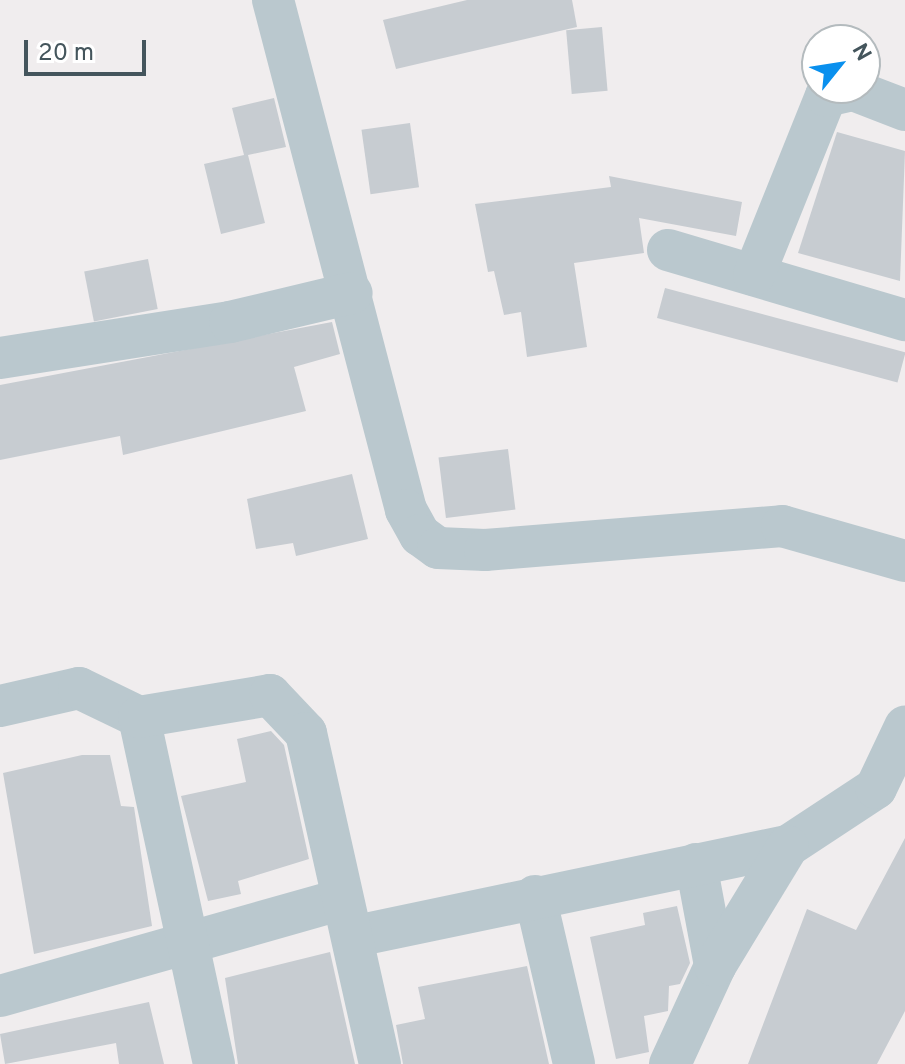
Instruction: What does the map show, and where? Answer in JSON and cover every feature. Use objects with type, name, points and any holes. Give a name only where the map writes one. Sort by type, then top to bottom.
[{"type":"street","points":[[273,0],[352,293],[406,510],[420,535],[438,548],[782,526],[905,561]]},
{"type":"street","points":[[754,275],[826,96],[853,90],[905,110]]},
{"type":"street","points":[[668,250],[905,320]]},
{"type":"street","points":[[0,358],[230,322],[352,293]]},
{"type":"street","points":[[0,706],[79,688],[139,717],[270,695],[291,710],[306,733],[380,1064]]},
{"type":"street","points":[[139,717],[214,1064]]},
{"type":"street","points":[[0,996],[188,941],[535,896],[788,846],[876,788],[905,727]]},
{"type":"street","points":[[670,1064],[715,966],[788,846]]},
{"type":"street","points":[[696,864],[715,966]]},
{"type":"street","points":[[535,896],[574,1064]]},
{"type":"building","points":[[467,0],[572,0],[577,27],[396,69],[383,20]]},
{"type":"building","points":[[602,27],[608,91],[572,94],[566,30]]},
{"type":"building","points":[[274,98],[286,147],[248,155],[265,223],[221,234],[204,164],[244,155],[232,108]]},
{"type":"building","points":[[410,123],[419,187],[371,194],[361,130]]},
{"type":"building","points":[[837,132],[905,151],[900,281],[798,253]]},
{"type":"building","points":[[609,176],[742,202],[736,236],[639,218],[644,253],[574,263],[587,347],[527,357],[521,312],[504,315],[494,271],[488,272],[475,204],[611,187]]},
{"type":"building","points":[[148,259],[158,309],[94,321],[84,271]]},
{"type":"building","points":[[665,288],[905,352],[897,382],[657,318]]},
{"type":"building","points":[[332,322],[340,354],[294,367],[306,411],[123,455],[120,436],[0,460],[0,385]]},
{"type":"building","points":[[508,449],[515,510],[446,518],[439,458]]},
{"type":"building","points":[[352,474],[368,539],[296,556],[293,543],[256,549],[247,499]]},
{"type":"building","points":[[271,731],[284,745],[309,859],[238,881],[241,894],[208,901],[181,796],[246,782],[237,739]]},
{"type":"building","points":[[82,755],[110,755],[121,806],[134,807],[152,926],[34,954],[3,773]]},
{"type":"building","points":[[905,838],[905,1011],[877,1064],[748,1064],[807,909],[856,930]]},
{"type":"building","points":[[677,906],[690,963],[680,984],[669,986],[668,1011],[644,1016],[649,1052],[616,1059],[590,937],[645,925],[643,913]]},
{"type":"building","points":[[330,952],[355,1064],[238,1064],[225,978]]},
{"type":"building","points":[[527,966],[549,1064],[403,1064],[396,1025],[425,1019],[418,987]]},
{"type":"building","points":[[149,1002],[164,1064],[119,1064],[116,1043],[5,1064],[0,1034]]}]
